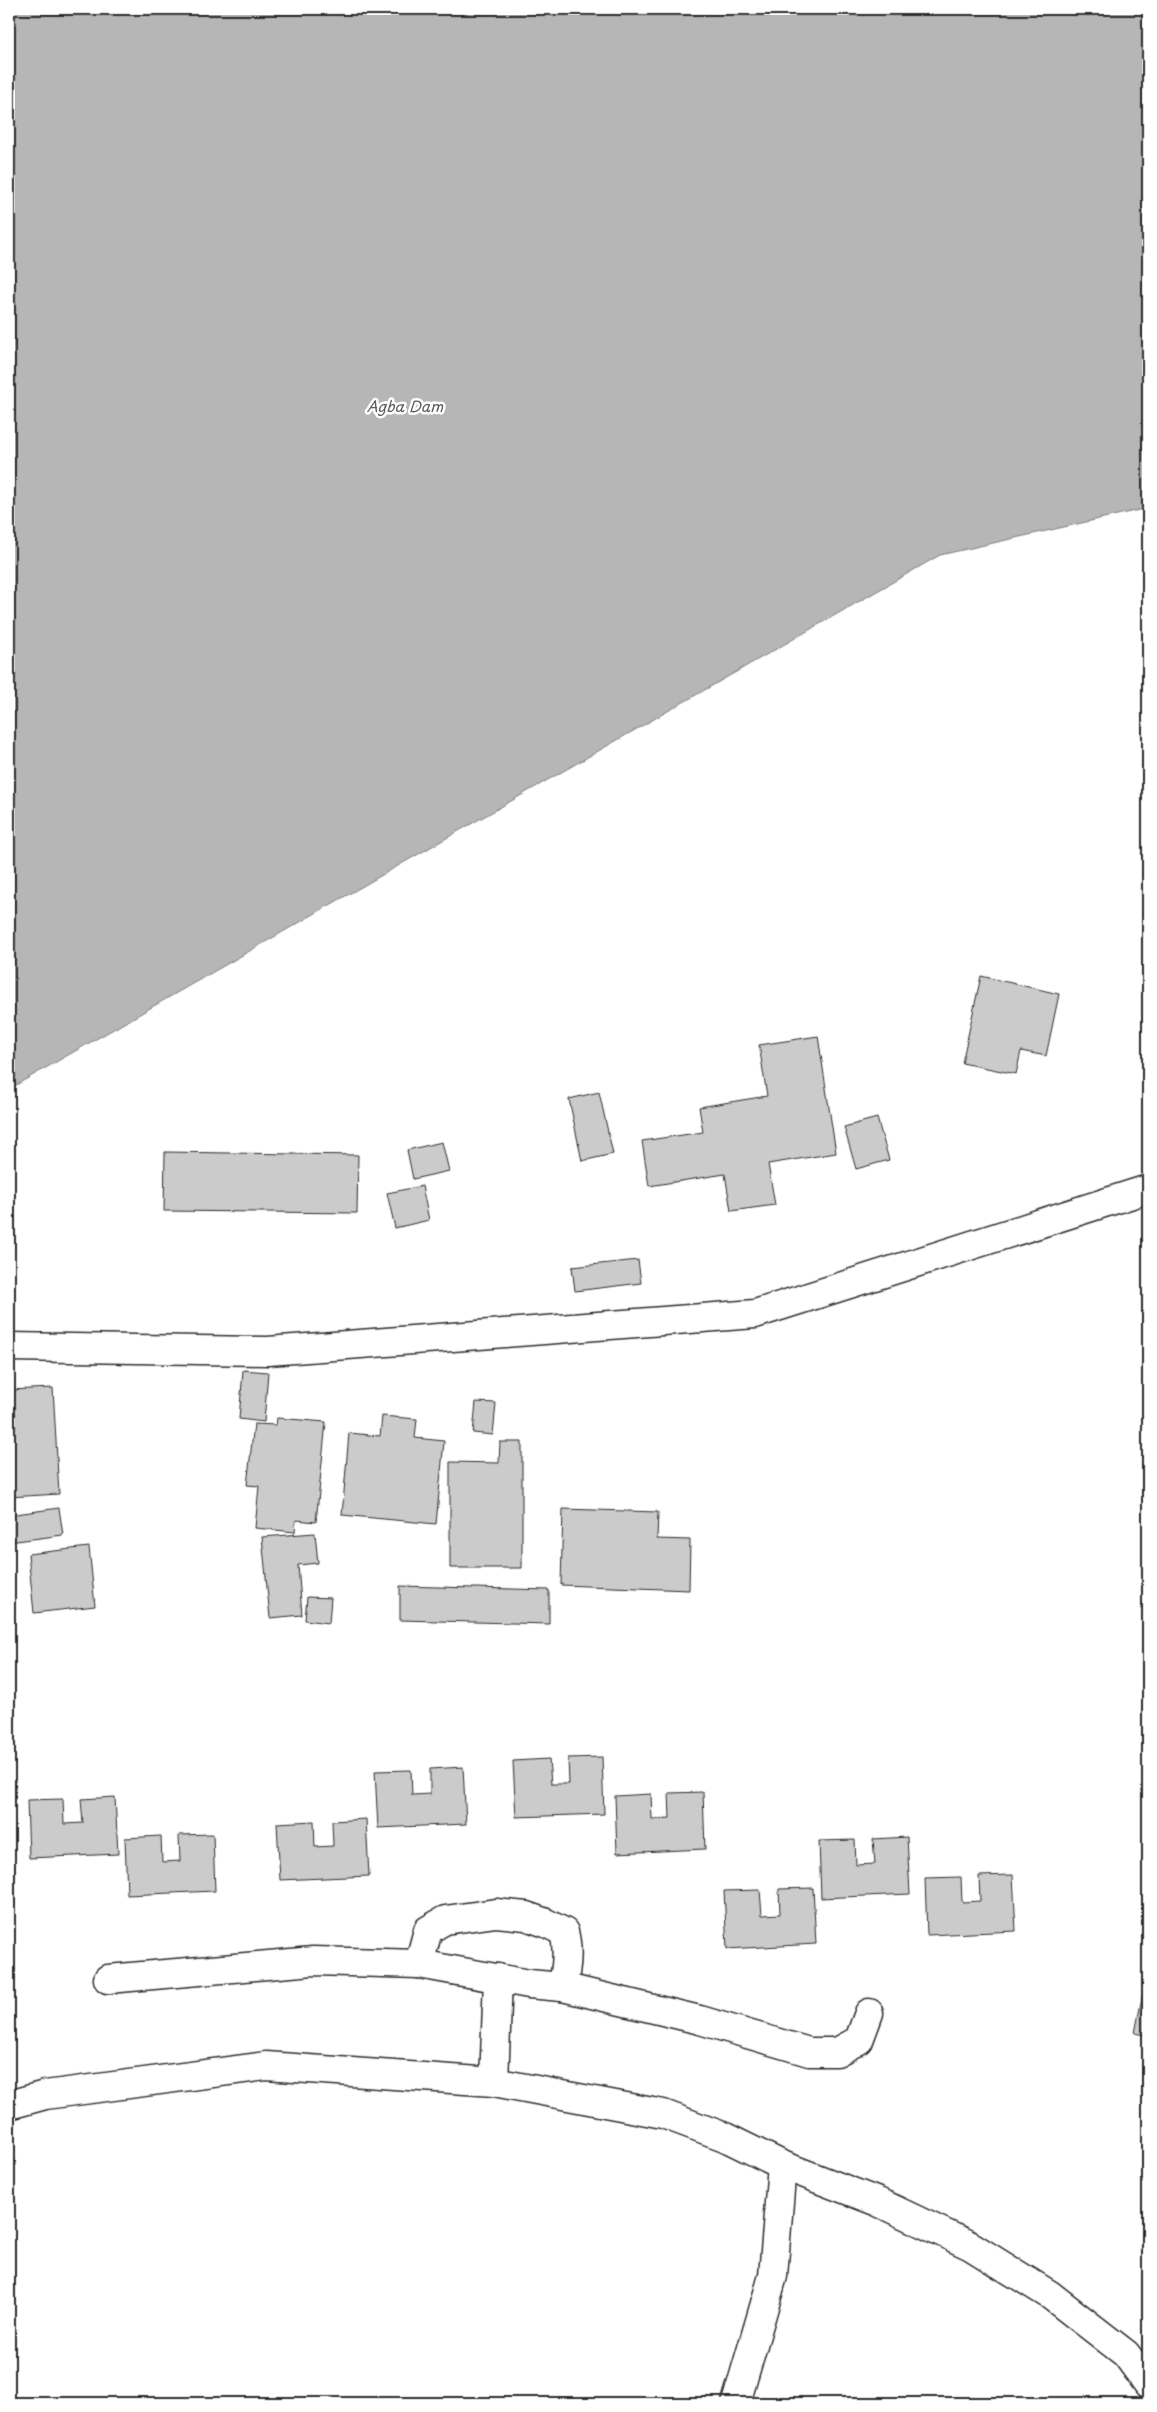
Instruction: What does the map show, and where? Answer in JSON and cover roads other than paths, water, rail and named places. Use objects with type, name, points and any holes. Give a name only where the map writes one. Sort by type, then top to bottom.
[{"type":"street","points":[[9,1347],[268,1351],[755,1314],[1148,1189]]},
{"type":"street","points":[[419,1964],[428,1930],[445,1920],[496,1913],[526,1916],[564,1932],[568,1946],[567,1968],[562,1987]]},
{"type":"street","points":[[108,1980],[313,1961],[419,1964],[562,1987],[700,2020],[809,2052],[837,2052],[859,2040],[869,2013]]},
{"type":"street","points":[[494,2082],[498,1978]]},
{"type":"street","points":[[9,2105],[54,2094],[266,2066],[494,2082],[663,2114],[726,2137],[782,2165],[878,2202],[970,2246],[1050,2295],[1126,2354],[1148,2384]]},
{"type":"street","points":[[736,2403],[773,2276],[782,2165]]},
{"type":"water","name":"Agba Dam","points":[[9,9],[1148,9],[1148,508],[940,555],[9,1089]]}]
